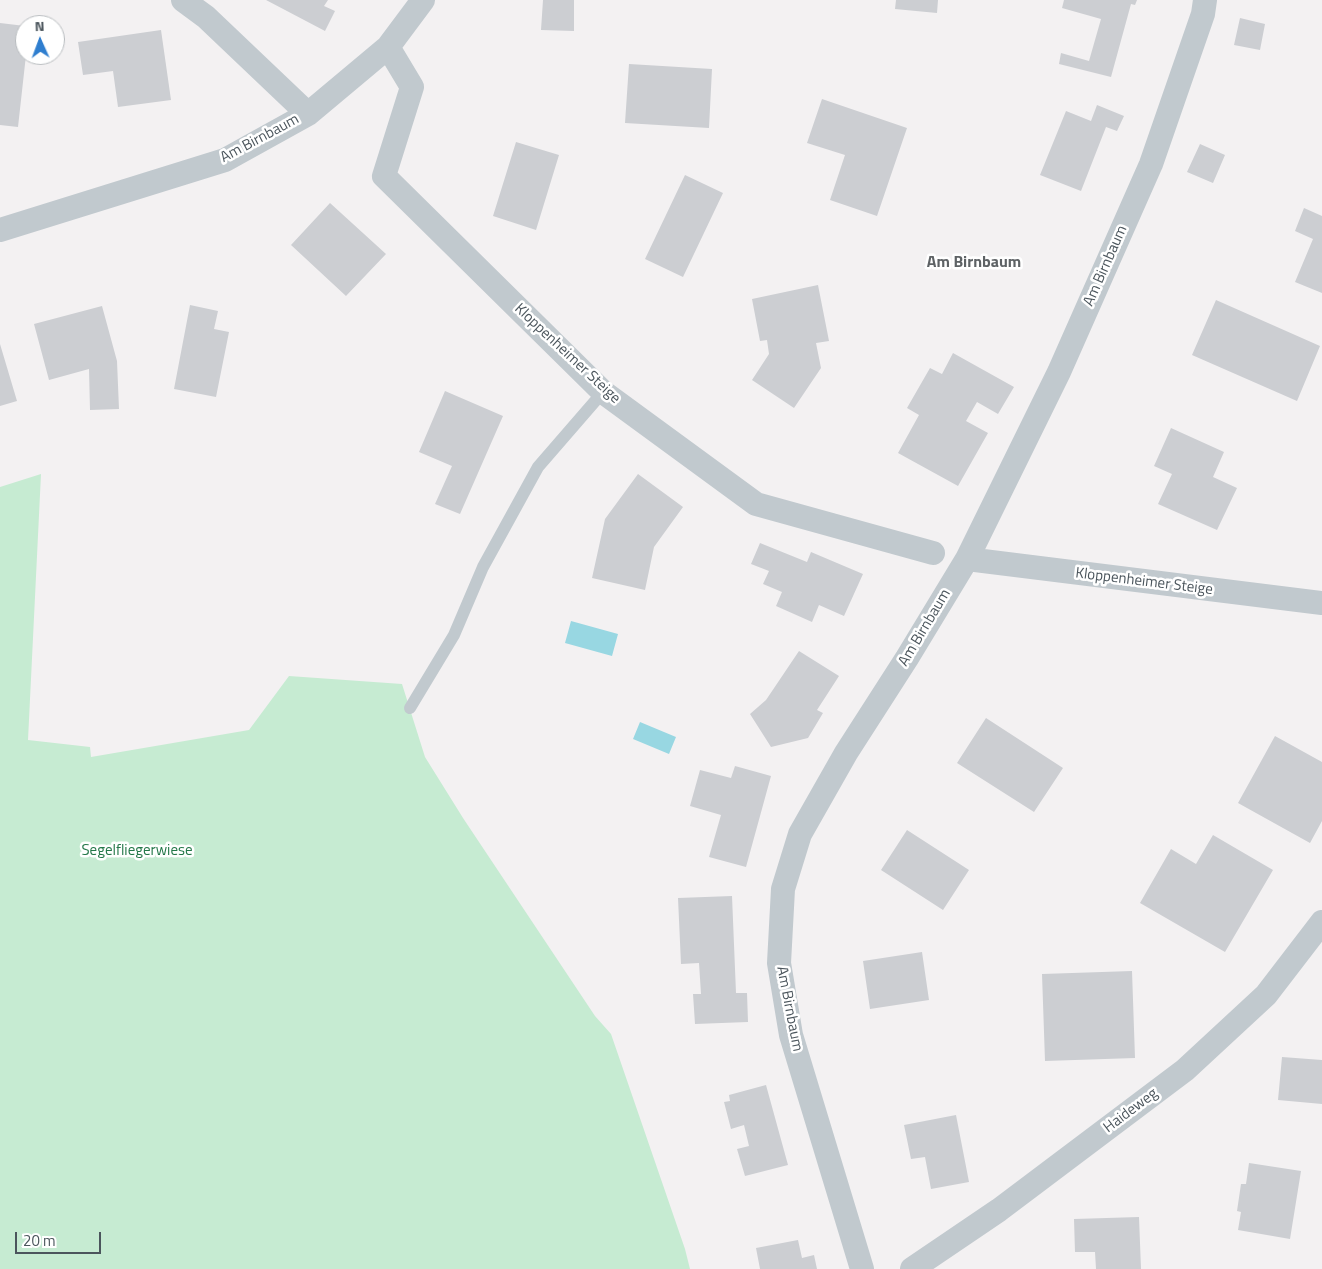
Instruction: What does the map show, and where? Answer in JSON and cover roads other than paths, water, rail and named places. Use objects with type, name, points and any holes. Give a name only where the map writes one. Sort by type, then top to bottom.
[{"type":"street","points":[[182,0],[206,17],[308,114]]},
{"type":"street","name":"Am Birnbaum","points":[[0,230],[225,160],[308,114],[388,47],[423,0]]},
{"type":"street","name":"Am Birnbaum","points":[[862,1269],[791,1035],[779,963],[783,889],[800,834],[846,753],[967,559],[1059,372],[1151,164],[1203,14],[1204,0]]},
{"type":"street","name":"Kloppenheimer Steige","points":[[388,47],[412,87],[384,176],[603,392],[756,504],[932,553]]},
{"type":"street","name":"Kloppenheimer Steige","points":[[967,559],[1322,603]]},
{"type":"street","name":"Haideweg","points":[[912,1269],[999,1210],[1185,1070],[1266,995],[1322,922]]},
{"type":"lane","points":[[410,708],[454,635],[484,566],[538,467],[603,392]]},
{"type":"water","points":[[571,621],[618,634],[612,656],[565,643]]},
{"type":"water","points":[[640,722],[676,737],[669,754],[633,739]]},
{"type":"district","name":"Am Birnbaum","points":[[974,263]]},
{"type":"park label","name":"Segelfliegerwiese","points":[[137,851]]}]
